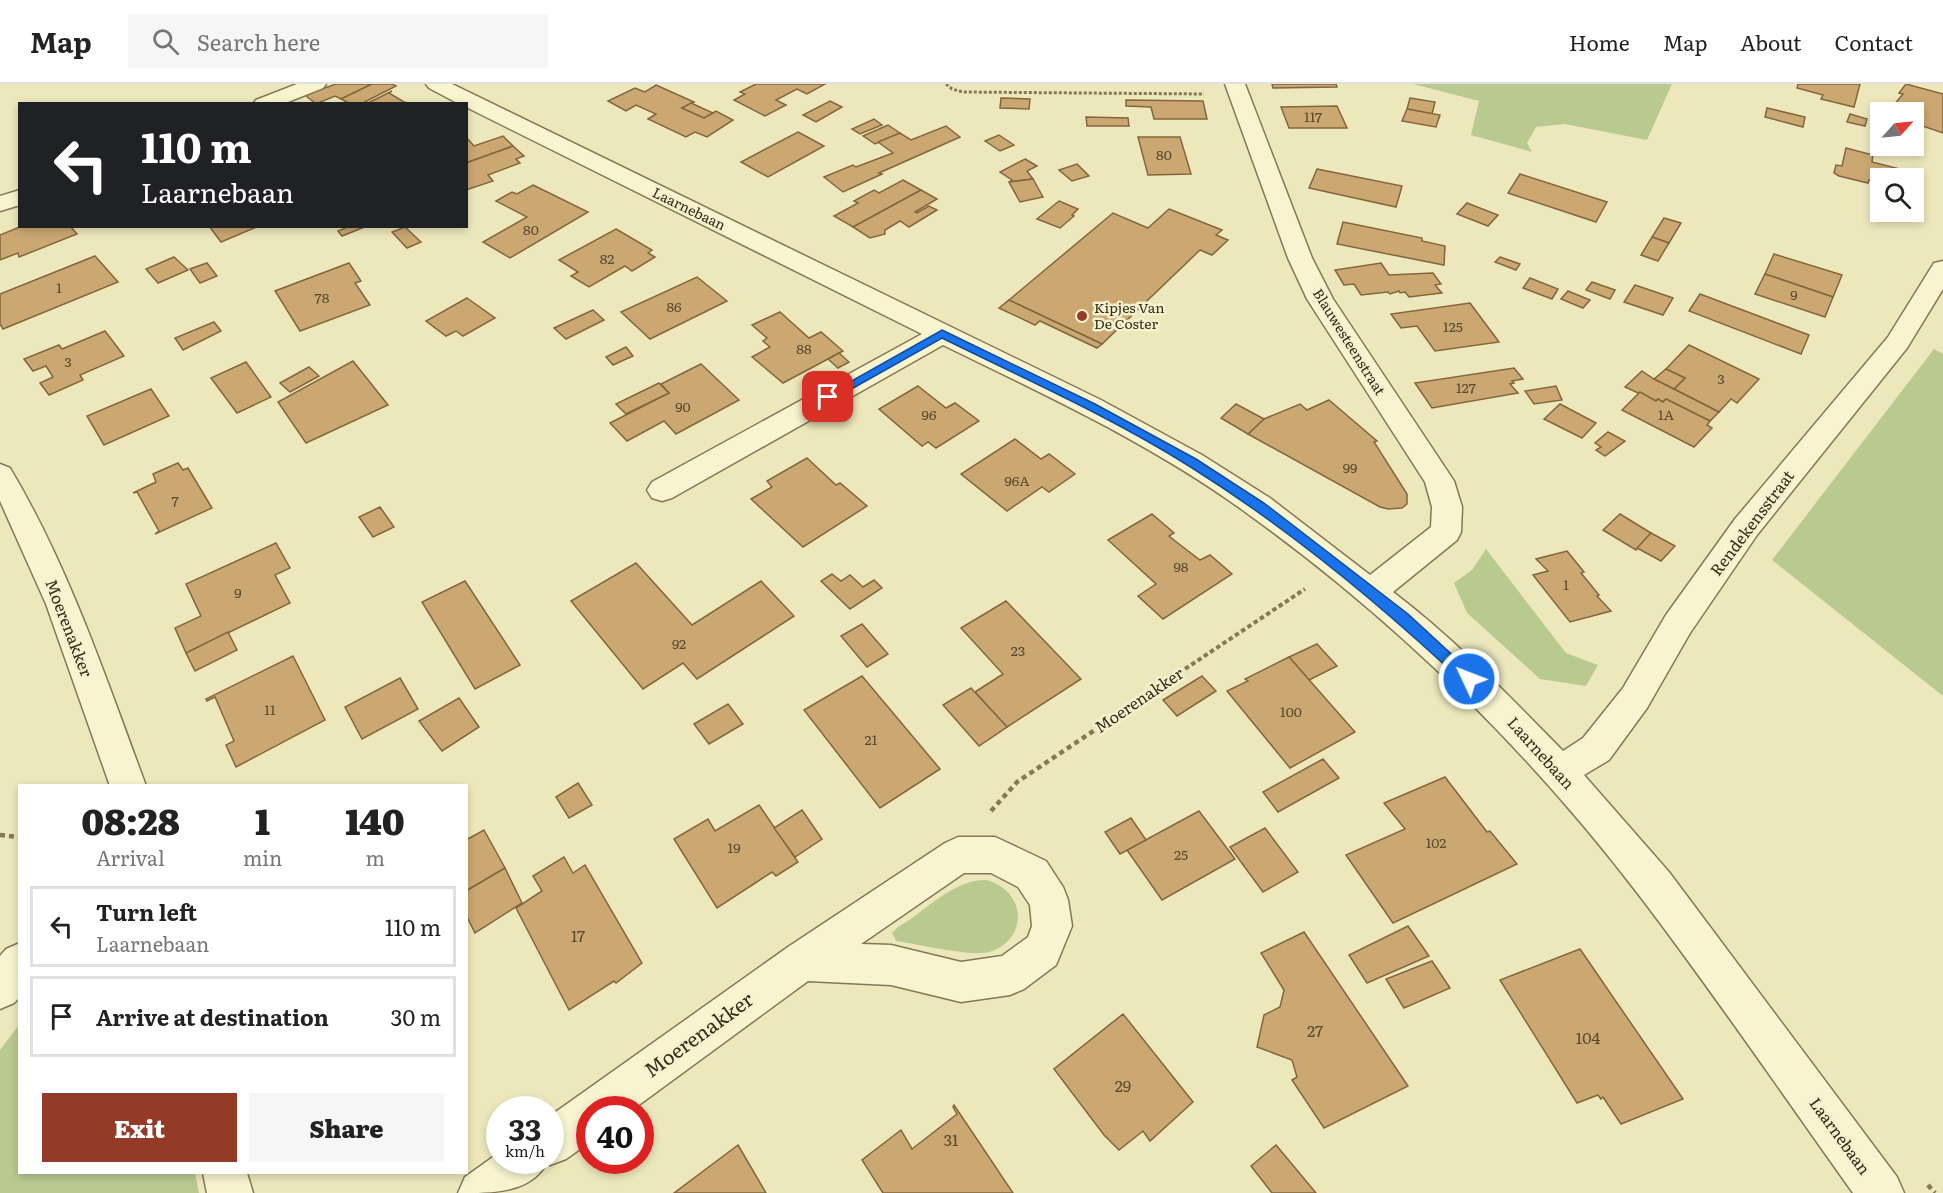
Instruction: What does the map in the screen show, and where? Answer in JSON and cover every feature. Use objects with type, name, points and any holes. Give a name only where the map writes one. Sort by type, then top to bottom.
[{"type":"street","points":[[268,102],[316,84]]},
{"type":"street","name":"Laarnebaan","points":[[436,84],[1091,407],[1191,462],[1259,506],[1339,566],[1383,582],[1404,618],[1496,705],[1558,771],[1655,885],[1881,1193]]},
{"type":"street","name":"Blauwesteenstraat","points":[[1237,89],[1299,258],[1315,290],[1438,481],[1447,507],[1446,532],[1383,582]]},
{"type":"street","points":[[0,204],[18,198]]},
{"type":"street","name":"Rendekensstraat","points":[[1558,771],[1588,756],[1635,698],[1678,624],[1746,527],[1898,342],[1943,268]]},
{"type":"street","points":[[662,490],[942,334]]},
{"type":"street","name":"Moerenakker","points":[[0,475],[19,508],[62,604],[127,784]]},
{"type":"street","points":[[104,784],[116,750]]},
{"type":"street","points":[[802,960],[891,965],[961,982],[1010,975],[1042,951],[1052,926],[1049,900],[1032,874],[995,855],[958,855]]},
{"type":"street","name":"Moerenakker","points":[[615,1096],[802,960],[958,855]]},
{"type":"street","points":[[0,989],[18,966]]},
{"type":"street","points":[[225,1174],[230,1193]]},
{"type":"street","points":[[481,1193],[507,1174]]},
{"type":"path","points":[[946,84],[952,89],[963,92],[1237,89]]},
{"type":"path","name":"Moerenakker","points":[[958,855],[1017,782],[1339,566]]},
{"type":"path","points":[[0,836],[18,837]]},
{"type":"green space","points":[[1413,84],[1672,84],[1647,140],[1565,124],[1536,127],[1527,143],[1532,152],[1471,135],[1479,101]]},
{"type":"green space","points":[[1934,349],[1943,354],[1943,696],[1772,560]]},
{"type":"green space","points":[[1486,549],[1566,653],[1598,665],[1586,686],[1540,679],[1467,613],[1454,583],[1472,570]]},
{"type":"green space","points":[[986,880],[1000,885],[1016,904],[1018,915],[1016,927],[1011,937],[1002,946],[989,952],[970,953],[896,941],[892,933],[898,927],[940,898],[962,885]]},
{"type":"green space","points":[[18,1026],[18,1174],[195,1174],[199,1193],[0,1193],[0,1050]]},
{"type":"building","points":[[336,84],[372,84],[341,99],[335,96],[321,102],[314,102],[305,95]]},
{"type":"building","points":[[372,84],[396,86],[365,102],[347,102],[341,99]]},
{"type":"building","points":[[756,84],[825,84],[807,94],[797,89],[776,100],[786,105],[765,116],[734,100],[745,94],[740,92]]},
{"type":"building","points":[[1272,84],[1336,84],[1337,87],[1273,88]]},
{"type":"building","points":[[1798,84],[1860,84],[1854,107],[1821,99],[1823,95],[1797,88]]},
{"type":"building","points":[[1906,84],[1943,94],[1943,133],[1924,126],[1924,102],[1896,102],[1903,94],[1899,93]]},
{"type":"building","points":[[656,85],[694,102],[682,108],[704,118],[716,111],[733,120],[707,137],[695,132],[686,137],[648,119],[656,114],[636,105],[626,111],[608,101],[635,88],[645,92]]},
{"type":"building","points":[[392,91],[389,93],[404,102],[370,102]]},
{"type":"building","points":[[1001,98],[1030,99],[1029,109],[1000,108]]},
{"type":"building","points":[[1410,98],[1435,102],[1432,114],[1407,109]]},
{"type":"building","points":[[1126,100],[1203,101],[1207,119],[1154,119],[1151,107],[1126,106]]},
{"type":"building","points":[[830,101],[842,107],[816,122],[803,115]]},
{"type":"building","points":[[691,103],[713,113],[704,118],[682,108]]},
{"type":"building","points":[[1337,106],[1347,128],[1289,128],[1281,107]]},
{"type":"building","points":[[1767,108],[1805,117],[1803,127],[1765,117]]},
{"type":"building","points":[[1407,109],[1440,115],[1436,127],[1402,121]]},
{"type":"building","points":[[1850,114],[1867,119],[1865,126],[1847,122]]},
{"type":"building","points":[[1086,117],[1128,118],[1129,126],[1087,126]]},
{"type":"building","points":[[874,119],[882,125],[860,134],[852,129]]},
{"type":"building","points":[[888,125],[900,133],[875,144],[863,136]]},
{"type":"building","points":[[946,126],[960,137],[879,173],[882,174],[843,192],[824,177],[853,165],[856,167],[893,153],[878,142],[900,133],[911,140]]},
{"type":"building","points":[[798,132],[824,146],[768,177],[741,162]]},
{"type":"building","points":[[999,135],[1014,145],[1000,151],[985,141]]},
{"type":"building","points":[[503,136],[513,146],[468,162],[468,139],[474,146]]},
{"type":"building","points":[[1138,137],[1180,137],[1191,174],[1148,175]]},
{"type":"building","points":[[513,146],[524,156],[516,159],[520,163],[488,175],[493,181],[468,189],[468,162]]},
{"type":"building","points":[[1846,148],[1870,154],[1873,156],[1872,162],[1896,168],[1870,168],[1868,183],[1834,173],[1836,165],[1842,166]]},
{"type":"building","points":[[1025,159],[1037,166],[1027,171],[1033,179],[1009,182],[1012,180],[1000,172]]},
{"type":"building","points":[[1077,164],[1089,176],[1072,181],[1059,170]]},
{"type":"building","points":[[1317,169],[1402,186],[1396,207],[1309,188]]},
{"type":"building","points":[[1520,174],[1607,202],[1596,222],[1508,193]]},
{"type":"building","points":[[1033,179],[1043,197],[1020,202],[1009,182]]},
{"type":"building","points":[[903,180],[921,190],[853,227],[834,216],[858,203],[854,201],[874,190],[879,193]]},
{"type":"building","points":[[533,185],[588,212],[510,258],[483,242],[527,217],[496,201],[512,192],[517,194]]},
{"type":"building","points":[[921,190],[937,199],[915,212],[929,206],[937,210],[909,227],[900,221],[885,230],[885,234],[870,238],[853,227]]},
{"type":"building","points":[[1059,201],[1078,209],[1072,215],[1074,216],[1060,228],[1037,219]]},
{"type":"building","points":[[1467,203],[1498,215],[1488,226],[1457,214]]},
{"type":"building","points":[[1169,209],[1222,230],[1216,235],[1228,240],[1212,255],[1200,250],[1102,344],[1009,300],[1113,213],[1148,228]]},
{"type":"building","points":[[1664,218],[1681,223],[1669,243],[1652,237]]},
{"type":"building","points":[[1343,222],[1422,238],[1422,241],[1445,246],[1444,265],[1337,244]]},
{"type":"building","points":[[18,228],[72,228],[77,234],[19,257],[18,253],[0,260],[0,235]]},
{"type":"building","points":[[210,228],[254,228],[221,242]]},
{"type":"building","points":[[345,228],[362,228],[342,236],[338,231]]},
{"type":"building","points":[[406,228],[421,242],[407,248],[392,232]]},
{"type":"building","points":[[616,229],[652,250],[648,253],[655,257],[632,271],[625,266],[589,287],[571,276],[578,272],[559,260]]},
{"type":"building","points":[[1652,237],[1669,243],[1658,261],[1641,255]]},
{"type":"building","points":[[1774,254],[1842,275],[1833,297],[1765,274]]},
{"type":"building","points":[[95,256],[118,282],[3,329],[0,324],[0,294]]},
{"type":"building","points":[[174,257],[188,270],[158,283],[146,269]]},
{"type":"building","points":[[1500,257],[1520,264],[1516,270],[1495,262]]},
{"type":"building","points":[[207,263],[217,276],[200,283],[190,269]]},
{"type":"building","points":[[349,263],[361,281],[355,283],[370,305],[300,331],[275,291]]},
{"type":"building","points":[[1381,263],[1389,275],[1433,273],[1441,284],[1435,285],[1442,293],[1409,297],[1405,292],[1400,293],[1399,291],[1390,294],[1388,292],[1361,295],[1354,284],[1344,285],[1335,270]]},
{"type":"building","points":[[1765,274],[1833,297],[1825,317],[1755,294]]},
{"type":"building","points":[[697,277],[727,301],[650,339],[621,312]]},
{"type":"building","points":[[1530,278],[1558,289],[1552,299],[1523,288]]},
{"type":"building","points":[[1592,282],[1615,290],[1610,299],[1586,290]]},
{"type":"building","points":[[1635,285],[1673,298],[1663,315],[1624,302]]},
{"type":"building","points":[[1568,291],[1590,300],[1583,308],[1561,299]]},
{"type":"building","points":[[1700,294],[1809,335],[1801,354],[1689,311]]},
{"type":"building","points":[[467,298],[495,318],[463,336],[456,331],[446,336],[426,321]]},
{"type":"building","points":[[1009,300],[1102,344],[1097,348],[1040,321],[1035,325],[999,308]]},
{"type":"building","points":[[1470,303],[1499,342],[1435,351],[1417,326],[1401,328],[1391,314]]},
{"type":"building","points":[[593,310],[604,320],[566,339],[554,328]]},
{"type":"building","points":[[780,312],[809,338],[821,332],[843,351],[783,383],[752,357],[770,347],[763,341],[767,338],[752,325]]},
{"type":"building","points":[[214,322],[221,331],[183,350],[175,338]]},
{"type":"building","points":[[105,331],[124,356],[80,375],[83,380],[49,395],[40,383],[53,377],[46,366],[33,371],[24,359],[59,345],[62,349]]},
{"type":"building","points":[[1689,345],[1759,379],[1737,403],[1731,399],[1719,412],[1674,389],[1685,378],[1666,369]]},
{"type":"building","points":[[626,347],[633,356],[613,365],[606,357]]},
{"type":"building","points":[[839,353],[849,362],[838,368],[828,359]]},
{"type":"building","points":[[353,361],[388,405],[306,443],[278,402]]},
{"type":"building","points":[[246,362],[271,397],[237,413],[211,378]]},
{"type":"building","points":[[701,364],[739,400],[676,434],[664,421],[627,441],[610,423],[669,393],[661,384]]},
{"type":"building","points":[[309,367],[319,376],[290,392],[280,383]]},
{"type":"building","points":[[1514,368],[1523,379],[1512,381],[1514,383],[1510,384],[1518,393],[1432,408],[1415,383]]},
{"type":"building","points":[[1666,369],[1685,378],[1674,389],[1654,379]]},
{"type":"building","points":[[1642,371],[1719,412],[1710,421],[1666,399],[1663,402],[1658,399],[1656,401],[1625,387]]},
{"type":"building","points":[[659,383],[669,393],[626,414],[616,404]]},
{"type":"building","points":[[918,386],[946,408],[955,403],[979,421],[936,448],[928,442],[922,446],[879,409]]},
{"type":"building","points":[[1556,386],[1562,400],[1534,404],[1525,391]]},
{"type":"building","points":[[151,389],[169,416],[104,445],[87,416]]},
{"type":"building","points":[[1640,392],[1656,401],[1658,399],[1663,402],[1666,399],[1710,421],[1707,425],[1712,428],[1694,447],[1622,410]]},
{"type":"building","points":[[1329,400],[1377,441],[1374,442],[1407,494],[1407,504],[1402,508],[1380,507],[1248,434],[1264,419],[1300,404],[1307,410]]},
{"type":"building","points":[[1236,404],[1264,419],[1248,434],[1221,418]]},
{"type":"building","points":[[1560,404],[1596,423],[1582,438],[1544,419]]},
{"type":"building","points":[[1608,432],[1625,441],[1605,456],[1596,450],[1601,447],[1595,443]]},
{"type":"building","points":[[1015,439],[1041,459],[1049,454],[1075,474],[1049,492],[1042,487],[1007,511],[961,474]]},
{"type":"building","points":[[807,458],[836,485],[840,483],[867,506],[803,547],[751,499],[772,487],[767,481]]},
{"type":"building","points":[[178,463],[183,470],[188,468],[212,508],[155,534],[159,531],[137,492],[133,493],[156,482],[153,474]]},
{"type":"building","points":[[380,507],[394,527],[373,537],[359,517]]},
{"type":"building","points":[[1152,514],[1174,533],[1169,536],[1200,560],[1210,555],[1232,574],[1163,619],[1138,596],[1156,584],[1108,540]]},
{"type":"building","points":[[1620,514],[1651,533],[1636,550],[1603,530]]},
{"type":"building","points":[[1651,533],[1675,546],[1661,561],[1637,548]]},
{"type":"building","points":[[276,543],[290,568],[275,575],[290,603],[186,653],[175,628],[201,616],[186,584]]},
{"type":"building","points":[[1567,551],[1584,572],[1581,573],[1599,595],[1597,596],[1611,611],[1570,622],[1533,575],[1548,571],[1536,559]]},
{"type":"building","points":[[636,563],[692,625],[761,581],[794,616],[697,679],[683,663],[643,689],[571,601]]},
{"type":"building","points":[[832,574],[841,581],[850,575],[863,587],[874,580],[882,588],[850,609],[821,581]]},
{"type":"building","points":[[465,581],[520,665],[475,689],[422,602]]},
{"type":"building","points":[[1006,601],[1081,679],[1007,727],[975,692],[1003,674],[961,628]]},
{"type":"building","points":[[862,624],[888,654],[867,667],[841,636]]},
{"type":"building","points":[[228,632],[237,650],[195,671],[186,653]]},
{"type":"building","points":[[1317,644],[1337,666],[1309,680],[1289,657]]},
{"type":"building","points":[[293,656],[325,720],[236,767],[226,745],[234,741],[215,697],[207,701],[206,699]]},
{"type":"building","points":[[1289,657],[1355,732],[1290,768],[1227,691],[1248,681],[1245,679]]},
{"type":"building","points":[[862,676],[940,769],[880,808],[804,710]]},
{"type":"building","points":[[1202,676],[1216,691],[1177,716],[1163,700]]},
{"type":"building","points":[[400,678],[418,709],[362,739],[345,707]]},
{"type":"building","points":[[971,688],[1007,727],[979,746],[943,705]]},
{"type":"building","points":[[459,698],[479,727],[442,751],[419,721]]},
{"type":"building","points":[[728,704],[743,724],[709,744],[694,724]]},
{"type":"building","points":[[1323,759],[1339,778],[1278,812],[1263,792]]},
{"type":"building","points":[[1445,777],[1487,832],[1490,831],[1517,864],[1393,923],[1346,855],[1405,829],[1384,803]]},
{"type":"building","points":[[578,783],[592,805],[569,818],[556,797]]},
{"type":"building","points":[[759,805],[798,862],[776,876],[772,872],[717,908],[674,839],[708,819],[715,831]]},
{"type":"building","points":[[802,810],[822,839],[795,857],[774,828]]},
{"type":"building","points":[[1199,811],[1235,859],[1162,900],[1127,850]]},
{"type":"building","points":[[1131,818],[1146,840],[1120,854],[1105,832]]},
{"type":"building","points":[[1265,828],[1298,872],[1263,892],[1230,847]]},
{"type":"building","points":[[484,830],[505,868],[468,890],[468,839]]},
{"type":"building","points":[[564,857],[573,873],[585,865],[642,963],[616,983],[614,981],[569,1010],[516,908],[542,891],[533,876]]},
{"type":"building","points":[[505,868],[522,903],[475,933],[468,919],[468,890]]},
{"type":"building","points":[[1408,926],[1429,956],[1367,983],[1349,955]]},
{"type":"building","points":[[1304,932],[1408,1086],[1324,1128],[1292,1080],[1297,1077],[1292,1060],[1257,1047],[1264,1015],[1280,1007],[1284,990],[1261,953]]},
{"type":"building","points":[[1580,949],[1683,1099],[1621,1124],[1603,1097],[1601,1099],[1598,1095],[1577,1103],[1500,980]]},
{"type":"building","points":[[1432,961],[1450,988],[1404,1008],[1386,979]]},
{"type":"building","points":[[1123,1014],[1193,1102],[1150,1141],[1143,1131],[1119,1150],[1104,1135],[1054,1069]]},
{"type":"building","points":[[954,1105],[1013,1193],[883,1193],[862,1160],[901,1130],[912,1149],[957,1114]]},
{"type":"building","points":[[738,1145],[766,1193],[674,1193]]},
{"type":"building","points":[[1276,1145],[1316,1193],[1272,1193],[1251,1166]]},
{"type":"place","name":"Kipjes Van De Coster","points":[[1082,316]]},
{"type":"route","points":[[828,397],[942,334],[1091,407],[1191,462],[1259,506],[1404,618],[1469,679]]}]
